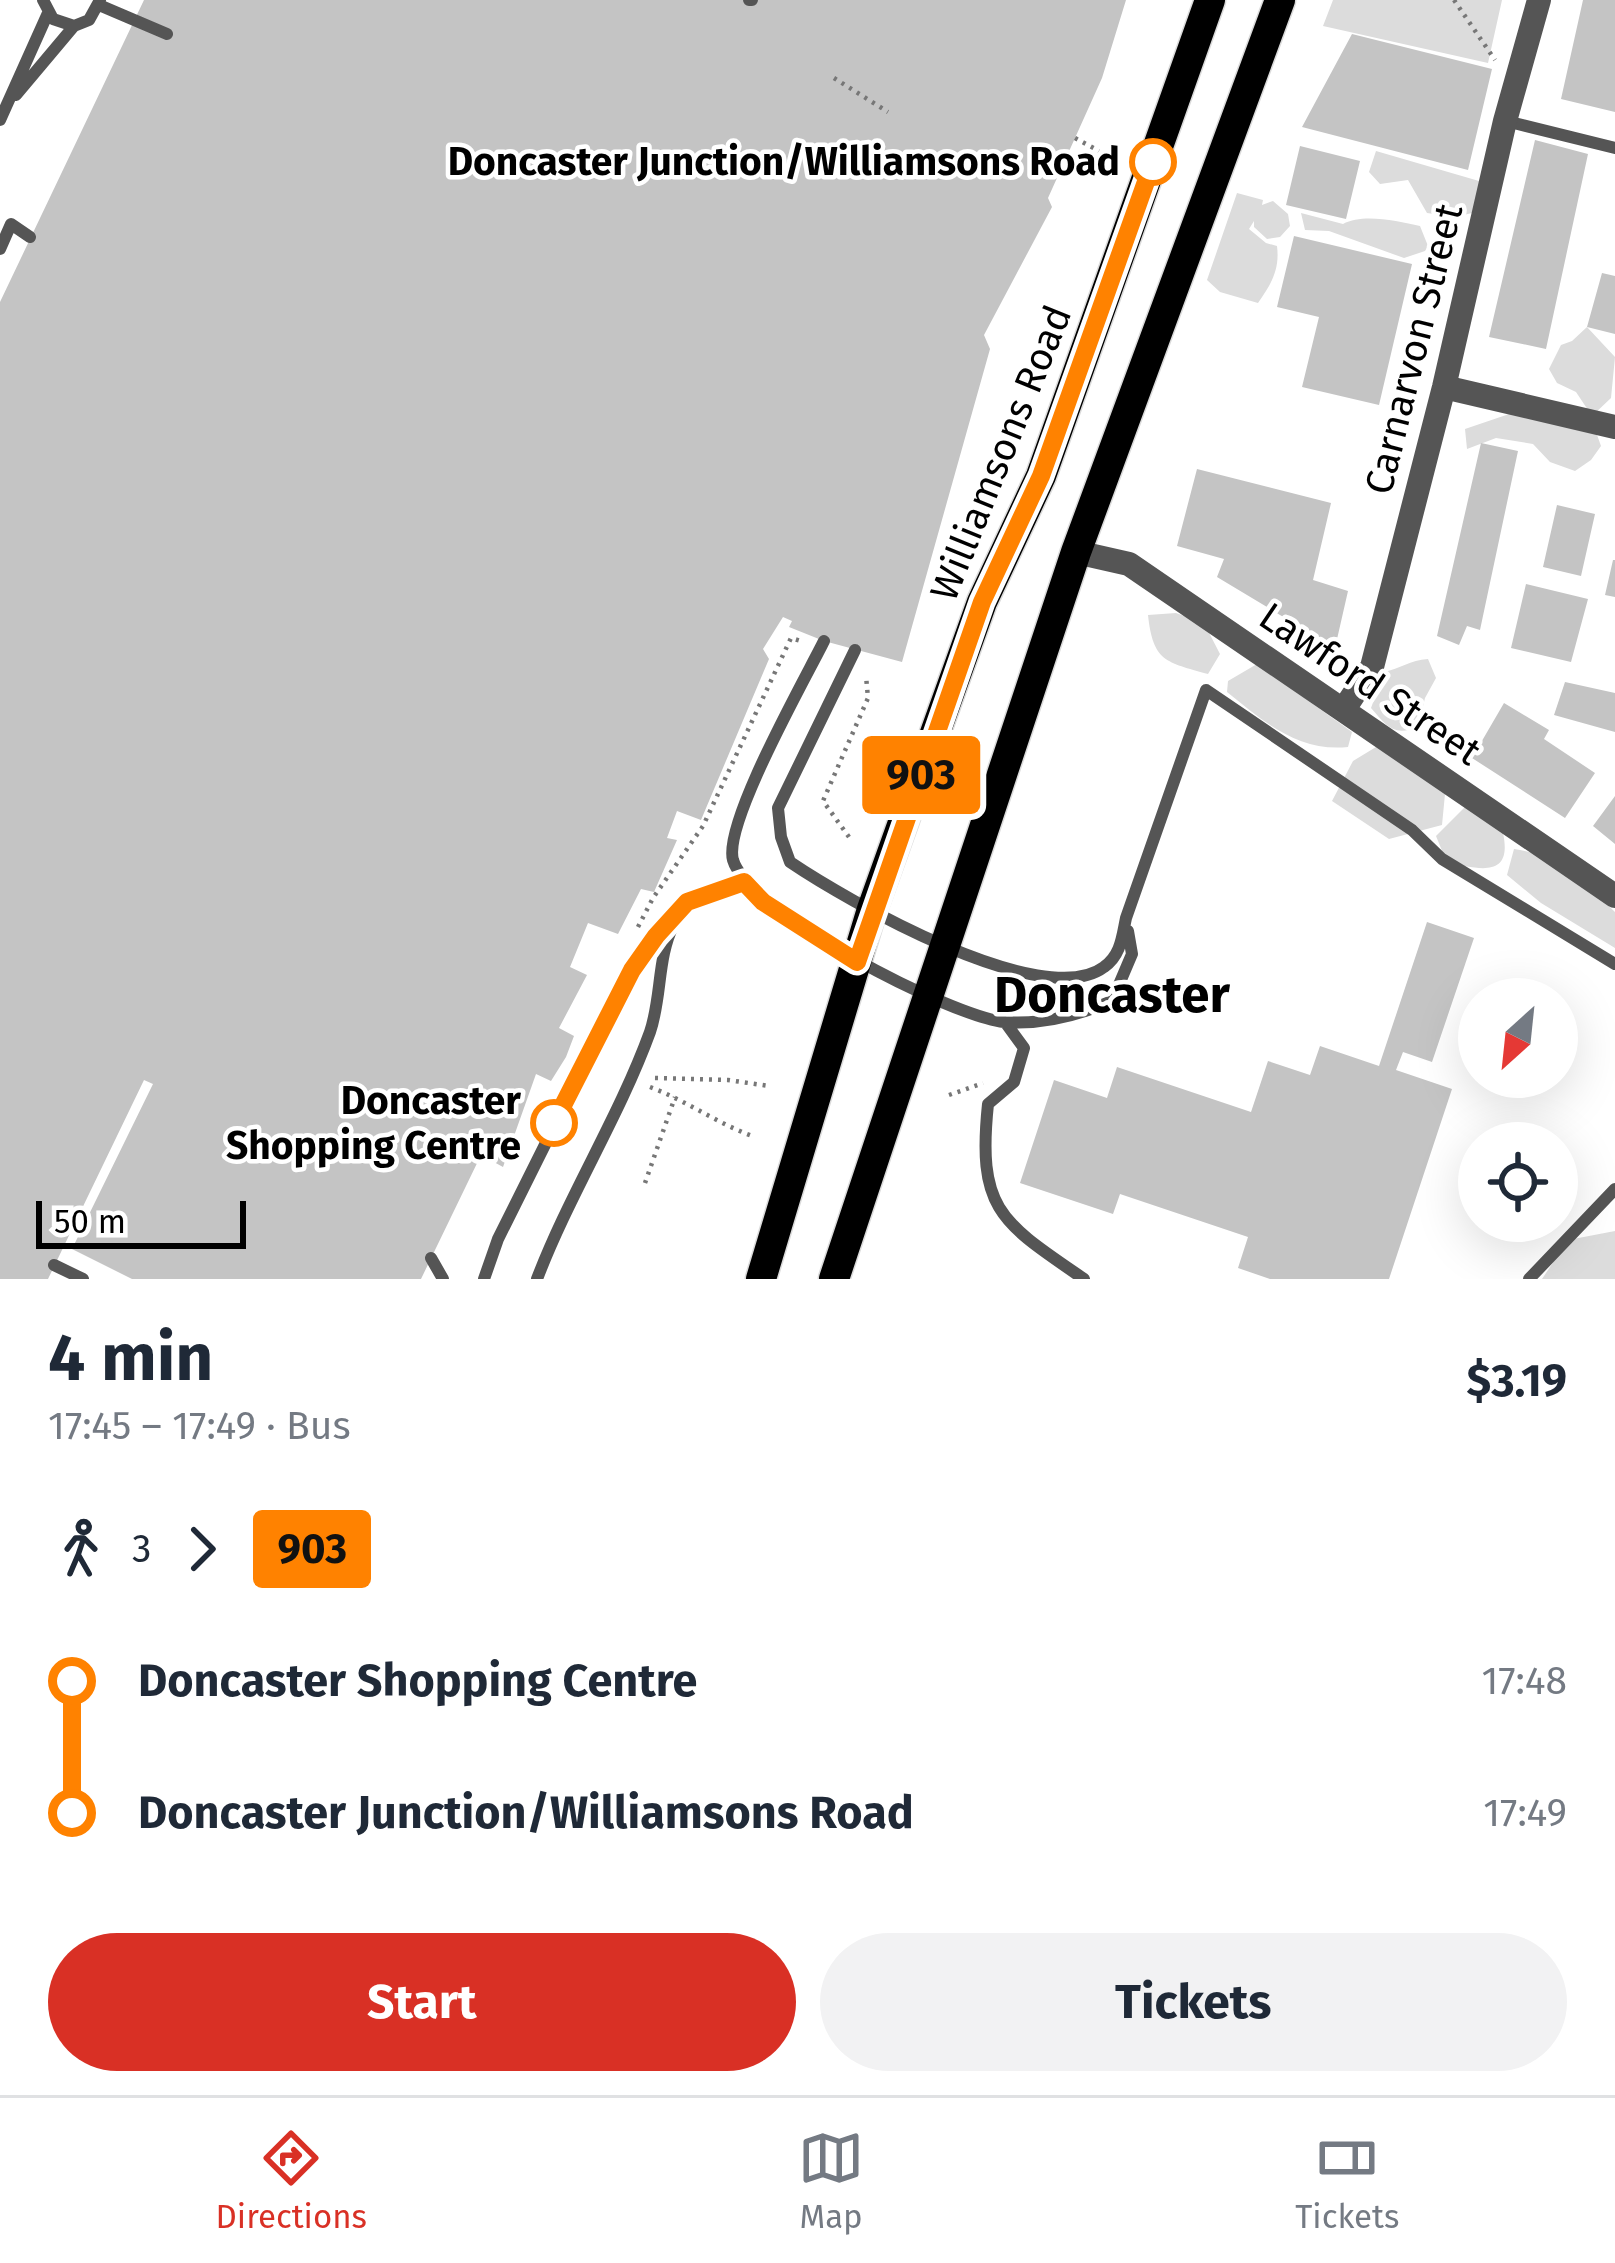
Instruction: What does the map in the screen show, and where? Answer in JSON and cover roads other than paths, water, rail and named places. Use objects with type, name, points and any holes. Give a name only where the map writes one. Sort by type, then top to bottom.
[{"type":"main road","points":[[834,1279],[1076,552],[1268,30],[1284,0]]},
{"type":"main road","name":"Williamsons Road","points":[[761,1279],[872,909],[982,602],[1041,476],[1208,3]]},
{"type":"street","name":"Carnarvon Street","points":[[1344,710],[1372,667],[1539,0]]},
{"type":"street","points":[[1444,387],[1615,427]]},
{"type":"street","name":"Lawford Street","points":[[1076,552],[1129,564],[1615,896]]},
{"type":"lane","points":[[89,20],[100,3],[167,34]]},
{"type":"lane","points":[[0,120],[45,7],[59,23],[74,26]]},
{"type":"lane","points":[[8,105],[74,26],[89,20],[134,20]]},
{"type":"lane","points":[[1505,121],[1615,148]]},
{"type":"lane","points":[[0,249],[11,224],[30,237]]},
{"type":"lane","points":[[824,641],[736,828],[732,857],[744,882],[763,902],[857,962],[967,1012],[1005,1022],[1056,1019],[1112,1001],[1132,954],[1126,918]]},
{"type":"lane","points":[[855,650],[778,808],[790,862],[872,909],[1000,969],[1038,978],[1073,978],[1103,969],[1120,949],[1126,918],[1206,690],[1412,830],[1442,859],[1615,964]]},
{"type":"lane","points":[[484,1279],[498,1239],[632,970],[687,902],[744,882]]},
{"type":"lane","points":[[537,1279],[650,1032],[670,929],[687,902]]},
{"type":"lane","points":[[1005,1022],[1024,1048],[1014,1082],[988,1104],[982,1158],[996,1208],[1034,1245],[1084,1279]]},
{"type":"lane","points":[[1528,1279],[1615,1189]]},
{"type":"lane","points":[[431,1258],[442,1279]]},
{"type":"lane","points":[[54,1265],[83,1279]]},
{"type":"place","name":"Doncaster Junction/Williamsons Road","points":[[1153,162]]},
{"type":"place","name":"Doncaster Shopping Centre","points":[[554,1123]]},
{"type":"district","name":"Doncaster","points":[[1112,995]]}]
